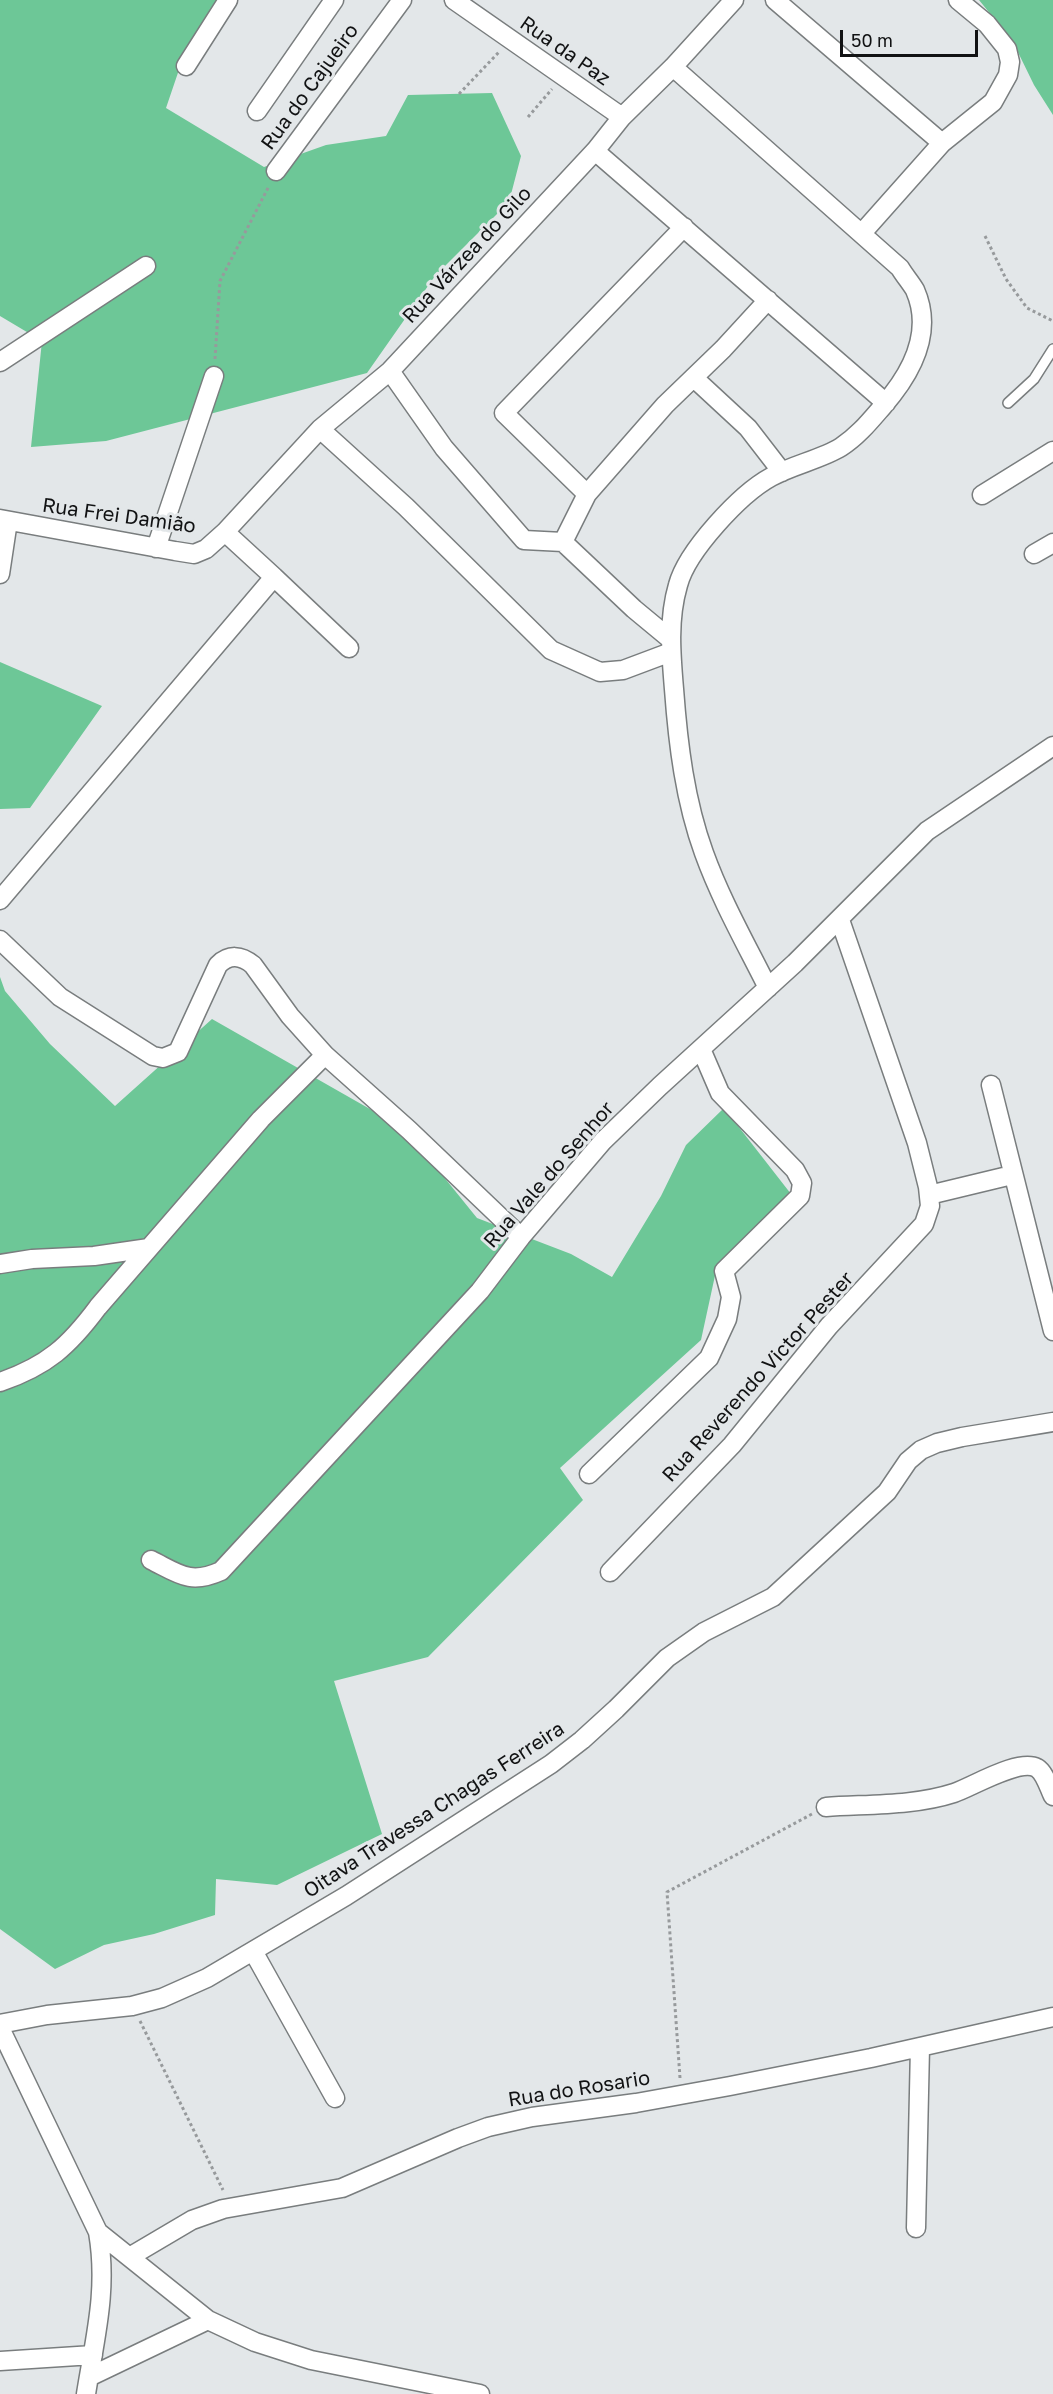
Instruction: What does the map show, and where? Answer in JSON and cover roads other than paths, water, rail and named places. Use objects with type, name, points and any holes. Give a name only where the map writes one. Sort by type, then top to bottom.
[{"type":"street","points":[[186,66],[228,0]]},
{"type":"street","points":[[257,111],[334,0]]},
{"type":"street","name":"Rua do Cajueiro","points":[[276,171],[402,0]]},
{"type":"street","name":"Rua da Paz","points":[[454,0],[622,117]]},
{"type":"street","name":"Rua Várzea do Gilo","points":[[225,532],[320,429],[390,371],[595,151],[622,117],[673,67],[734,0]]},
{"type":"street","points":[[775,0],[942,143]]},
{"type":"street","points":[[862,233],[942,143],[993,102],[1008,75],[1010,62],[1007,50],[987,24],[958,0]]},
{"type":"street","points":[[673,67],[900,268],[915,291],[920,315],[917,356],[910,371],[860,433],[839,448],[771,477],[743,497],[703,542],[678,585],[670,645],[678,747],[697,830],[716,882],[768,988]]},
{"type":"street","points":[[595,151],[886,403]]},
{"type":"street","points":[[587,494],[504,414],[684,227]]},
{"type":"street","points":[[0,362],[146,266]]},
{"type":"street","points":[[563,542],[587,494],[665,405],[768,300]]},
{"type":"street","points":[[390,371],[444,448],[524,540],[563,542],[670,645]]},
{"type":"street","points":[[156,548],[214,376]]},
{"type":"street","points":[[694,378],[748,428],[782,472]]},
{"type":"street","points":[[320,429],[406,507],[551,650],[600,672],[623,670],[670,645]]},
{"type":"street","points":[[982,495],[1053,451]]},
{"type":"street","points":[[0,574],[4,520]]},
{"type":"street","name":"Rua Frei Damião","points":[[4,520],[194,554],[206,549],[225,532]]},
{"type":"street","points":[[225,532],[349,648]]},
{"type":"street","points":[[1034,554],[1053,543]]},
{"type":"street","points":[[0,900],[274,577]]},
{"type":"street","name":"Rua Vale do Senhor","points":[[151,1560],[187,1578],[206,1578],[221,1571],[480,1290],[521,1237],[603,1141],[840,920],[927,831],[1053,746]]},
{"type":"street","points":[[840,920],[917,1143],[929,1201],[1012,1175]]},
{"type":"street","points":[[0,940],[60,997],[153,1056],[163,1058],[178,1052],[218,965],[225,958],[236,956],[245,958],[253,965],[290,1016],[325,1055],[409,1130],[521,1237]]},
{"type":"street","points":[[589,1474],[710,1358],[727,1319],[731,1297],[724,1271],[800,1196],[802,1183],[795,1170],[720,1093],[701,1049]]},
{"type":"street","points":[[0,1382],[29,1372],[52,1356],[79,1332],[261,1119],[325,1055]]},
{"type":"street","points":[[991,1085],[1053,1331]]},
{"type":"street","name":"Rua Reverendo Victor Pester","points":[[610,1572],[732,1445],[829,1326],[924,1224],[929,1201]]},
{"type":"street","points":[[0,1264],[32,1259],[94,1257],[149,1248]]},
{"type":"street","name":"Oitava Travessa Chagas Ferreira","points":[[0,2026],[47,2015],[132,2006],[162,1998],[207,1978],[346,1896],[551,1764],[616,1709],[666,1658],[704,1632],[773,1597],[887,1492],[908,1461],[921,1450],[937,1443],[962,1437],[1053,1422]]},
{"type":"street","points":[[826,1807],[922,1800],[955,1792],[993,1775],[1027,1766],[1037,1768],[1053,1796]]},
{"type":"street","points":[[254,1951],[335,2098]]},
{"type":"street","name":"Rua do Rosario","points":[[131,2256],[192,2220],[231,2207],[342,2188],[488,2127],[681,2095],[920,2047],[1053,2017]]},
{"type":"street","points":[[0,2026],[98,2232],[103,2260],[100,2314],[87,2386]]},
{"type":"street","points":[[916,2228],[920,2047]]},
{"type":"street","points":[[98,2232],[115,2247],[131,2256],[208,2320],[255,2342],[311,2360],[480,2394]]},
{"type":"street","points":[[87,2386],[208,2320]]},
{"type":"street","points":[[0,2361],[93,2355]]},
{"type":"lane","points":[[1008,403],[1034,379],[1053,349]]}]
